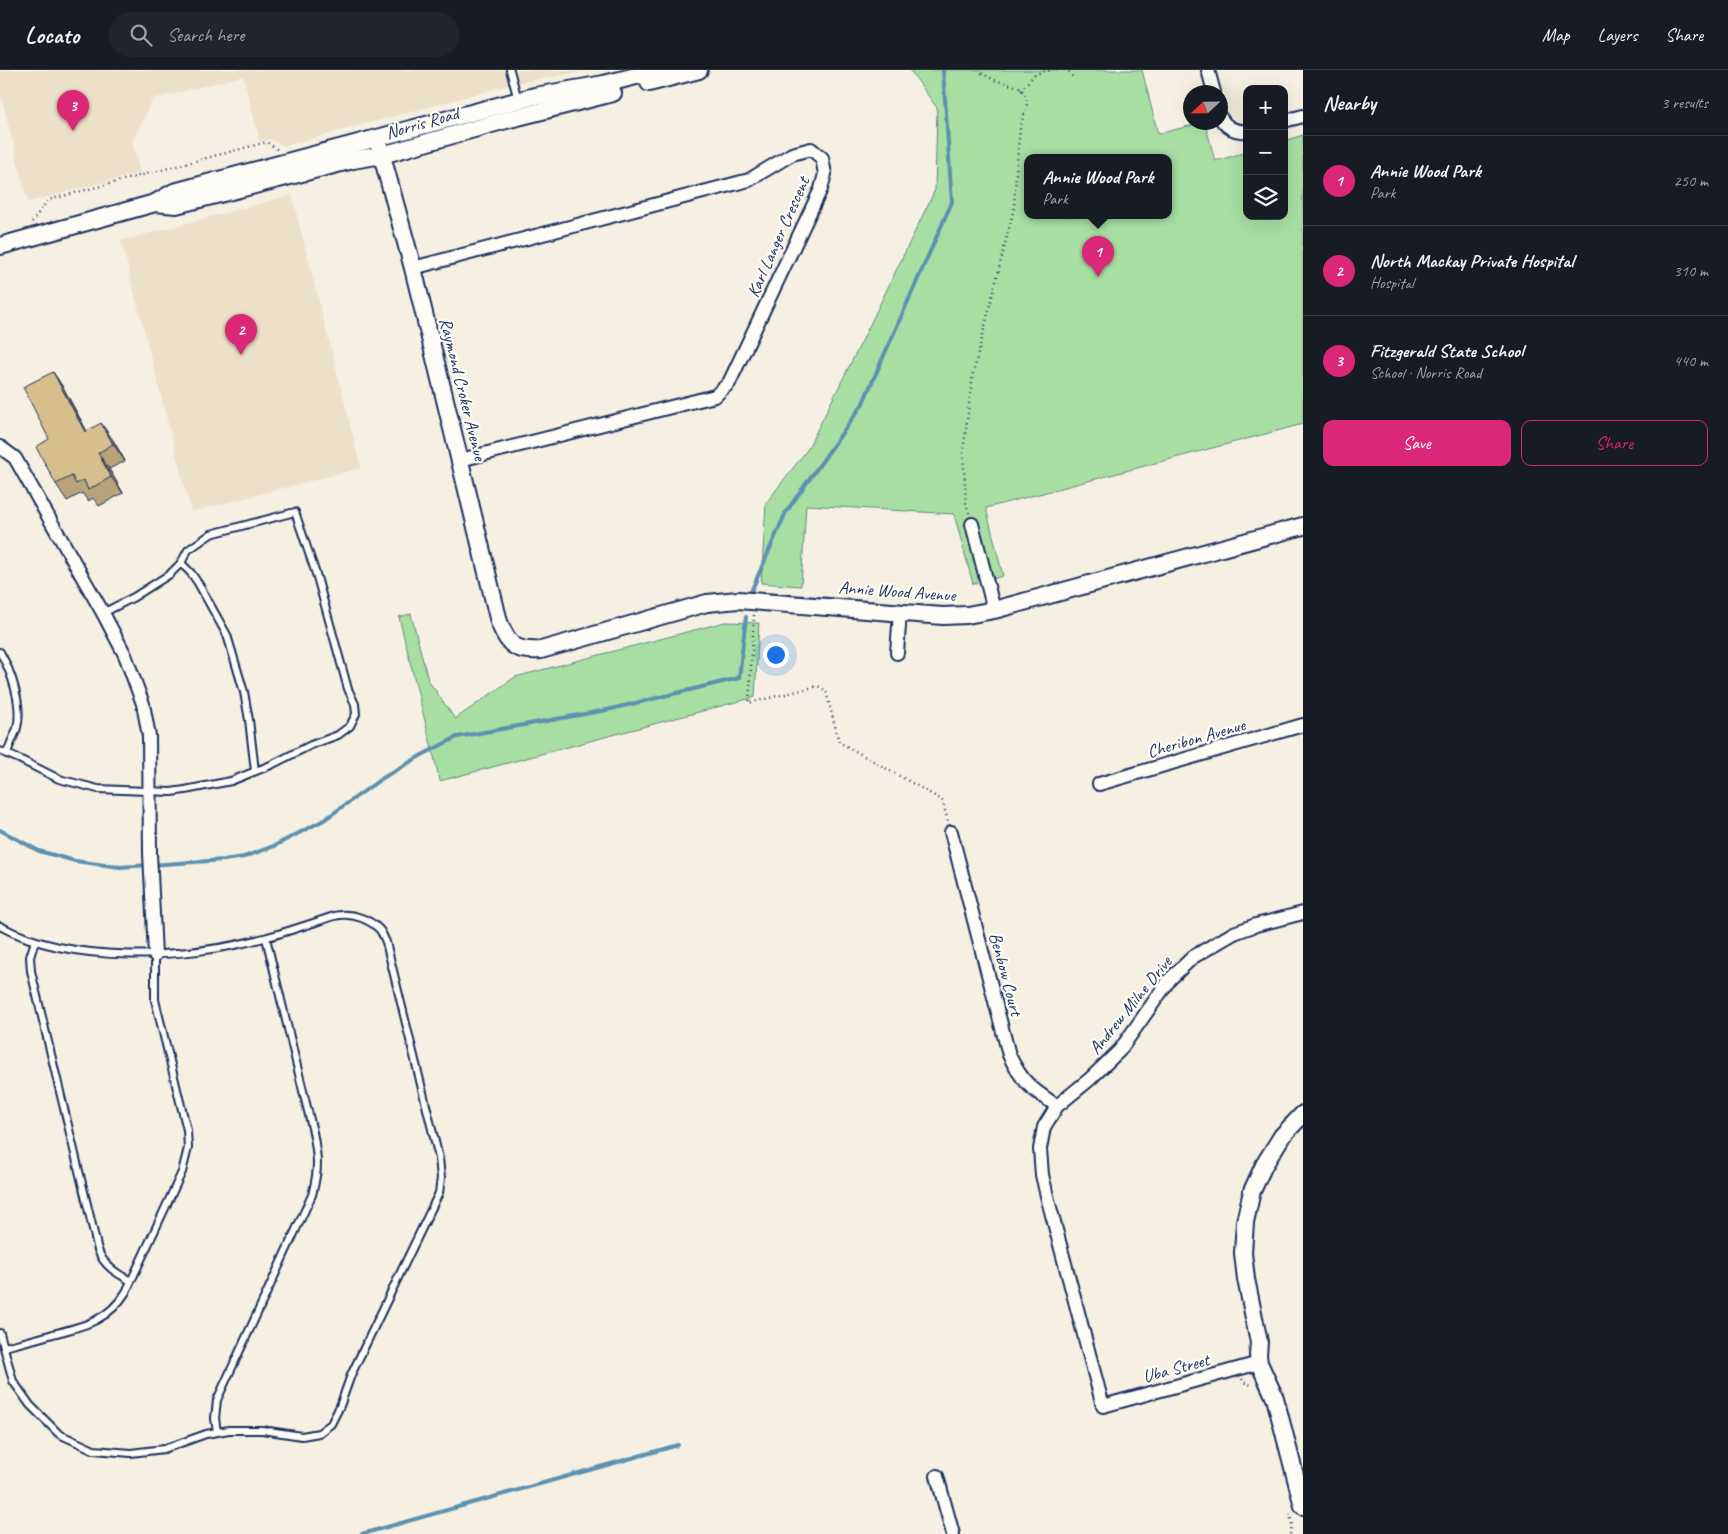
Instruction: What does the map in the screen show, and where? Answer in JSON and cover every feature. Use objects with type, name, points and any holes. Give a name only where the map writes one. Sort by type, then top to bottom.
[{"type":"street","name":"Norris Road","points":[[155,203],[176,205],[353,160],[382,155],[516,102],[543,94],[604,84],[660,70]]},
{"type":"street","name":"Norris Road","points":[[0,246],[155,203],[174,192],[377,138],[403,127],[516,102],[699,70]]},
{"type":"street","points":[[1208,70],[1212,85]]},
{"type":"street","points":[[1288,120],[1303,116]]},
{"type":"street","points":[[1228,126],[1243,131]]},
{"type":"street","name":"Raymond Croker Avenue","points":[[377,138],[413,268],[499,622],[505,637],[515,647]]},
{"type":"street","name":"Karl Langer Crescent","points":[[413,268],[749,180],[792,154],[811,149],[822,158],[825,174],[821,189],[729,383],[716,396],[460,460]]},
{"type":"street","points":[[0,447],[15,458],[103,613],[125,656],[143,704],[149,736],[150,853],[155,955]]},
{"type":"street","points":[[972,524],[994,610]]},
{"type":"street","name":"Annie Wood Avenue","points":[[515,647],[527,651],[541,650],[708,603],[738,600],[943,616],[967,615],[994,610],[1303,526]]},
{"type":"street","points":[[897,653],[900,612]]},
{"type":"street","name":"Cheribon Avenue","points":[[1099,784],[1303,725]]},
{"type":"street","name":"Benbow Court","points":[[951,832],[1009,1056],[1028,1086],[1057,1106]]},
{"type":"street","name":"Andrew Milne Drive","points":[[1103,1406],[1042,1176],[1040,1148],[1044,1127],[1057,1106],[1090,1079],[1120,1050],[1170,979],[1193,957],[1234,933],[1256,925],[1303,913]]},
{"type":"street","points":[[1296,1507],[1275,1398],[1259,1363],[1259,1342],[1244,1262],[1245,1222],[1252,1192],[1264,1165],[1282,1136],[1303,1114]]},
{"type":"street","name":"Uba Street","points":[[1103,1406],[1259,1363]]},
{"type":"street","points":[[938,1476],[953,1534]]},
{"type":"lane","points":[[510,70],[516,102]]},
{"type":"lane","points":[[0,652],[14,682],[18,704],[17,728],[3,752],[59,779],[98,788],[171,792],[231,781],[338,735],[350,726],[356,714],[355,704],[348,689],[317,577],[295,512],[211,534],[188,550],[181,563],[170,574],[103,613]]},
{"type":"lane","points":[[181,563],[198,583],[227,635],[244,692],[255,771]]},
{"type":"lane","points":[[0,926],[17,935],[35,941],[86,951],[155,955],[238,945],[340,915],[354,915],[366,920],[380,930],[386,942],[439,1158],[441,1178],[439,1193],[351,1374],[340,1406],[331,1424],[319,1433],[302,1436],[262,1430],[229,1430],[206,1434],[164,1449],[131,1453],[94,1450],[59,1434],[30,1405],[14,1381],[0,1333]]},
{"type":"lane","points":[[217,1432],[215,1418],[217,1400],[312,1195],[317,1176],[318,1160],[313,1132],[266,938]]},
{"type":"lane","points":[[35,941],[30,957],[31,971],[98,1250],[110,1269],[131,1281]]},
{"type":"lane","points":[[4,1347],[77,1328],[96,1321],[108,1313],[119,1302],[131,1281],[180,1178],[187,1158],[187,1130],[155,1000],[155,955]]},
{"type":"path","points":[[972,524],[966,503],[962,452],[973,374],[1014,208],[1020,128],[1027,104],[1025,94],[1019,87],[994,80],[980,70]]},
{"type":"path","points":[[1021,90],[1036,74],[1051,70]]},
{"type":"path","points":[[1064,70],[1069,72],[1074,79]]},
{"type":"path","points":[[31,224],[48,200],[267,142],[280,152]]},
{"type":"path","points":[[756,601],[752,633],[749,703],[818,686],[826,691],[839,742],[942,800],[951,832]]},
{"type":"path","points":[[1239,1369],[1243,1382],[1250,1384],[1257,1390]]},
{"type":"path","points":[[1290,1534],[1296,1507]]},
{"type":"shaded area","points":[[0,70],[593,70],[521,82],[284,146],[271,139],[260,142],[243,76],[153,99],[132,142],[140,173],[28,202],[0,92]]},
{"type":"shaded area","points":[[292,195],[361,468],[191,512],[121,241]]},
{"type":"green space","points":[[910,70],[1142,70],[1158,134],[1183,128],[1183,130],[1207,130],[1215,161],[1243,153],[1243,220],[1288,220],[1288,140],[1303,135],[1303,424],[986,508],[1003,576],[973,584],[954,514],[806,505],[801,586],[761,583],[766,503],[807,450],[935,190],[937,108]]},
{"type":"green space","points":[[411,614],[428,680],[455,719],[515,677],[725,622],[759,623],[755,697],[440,781],[399,617]]},
{"type":"building","points":[[53,372],[85,432],[101,423],[113,444],[98,453],[111,477],[88,490],[84,480],[76,484],[72,476],[56,484],[36,447],[49,439],[23,387]]},
{"type":"waterway","points":[[750,594],[786,512],[862,405],[952,202],[943,70]]},
{"type":"waterway","points":[[0,830],[39,851],[75,861],[120,867],[244,857],[274,846],[324,820],[381,779],[457,737],[607,710],[739,678],[746,617]]},
{"type":"waterway","points":[[362,1534],[678,1445]]},
{"type":"place","name":"Fitzgerald State School","points":[[73,131]]},
{"type":"place","name":"Annie Wood Park","points":[[1098,277]]},
{"type":"place","name":"North Mackay Private Hospital","points":[[241,355]]}]
